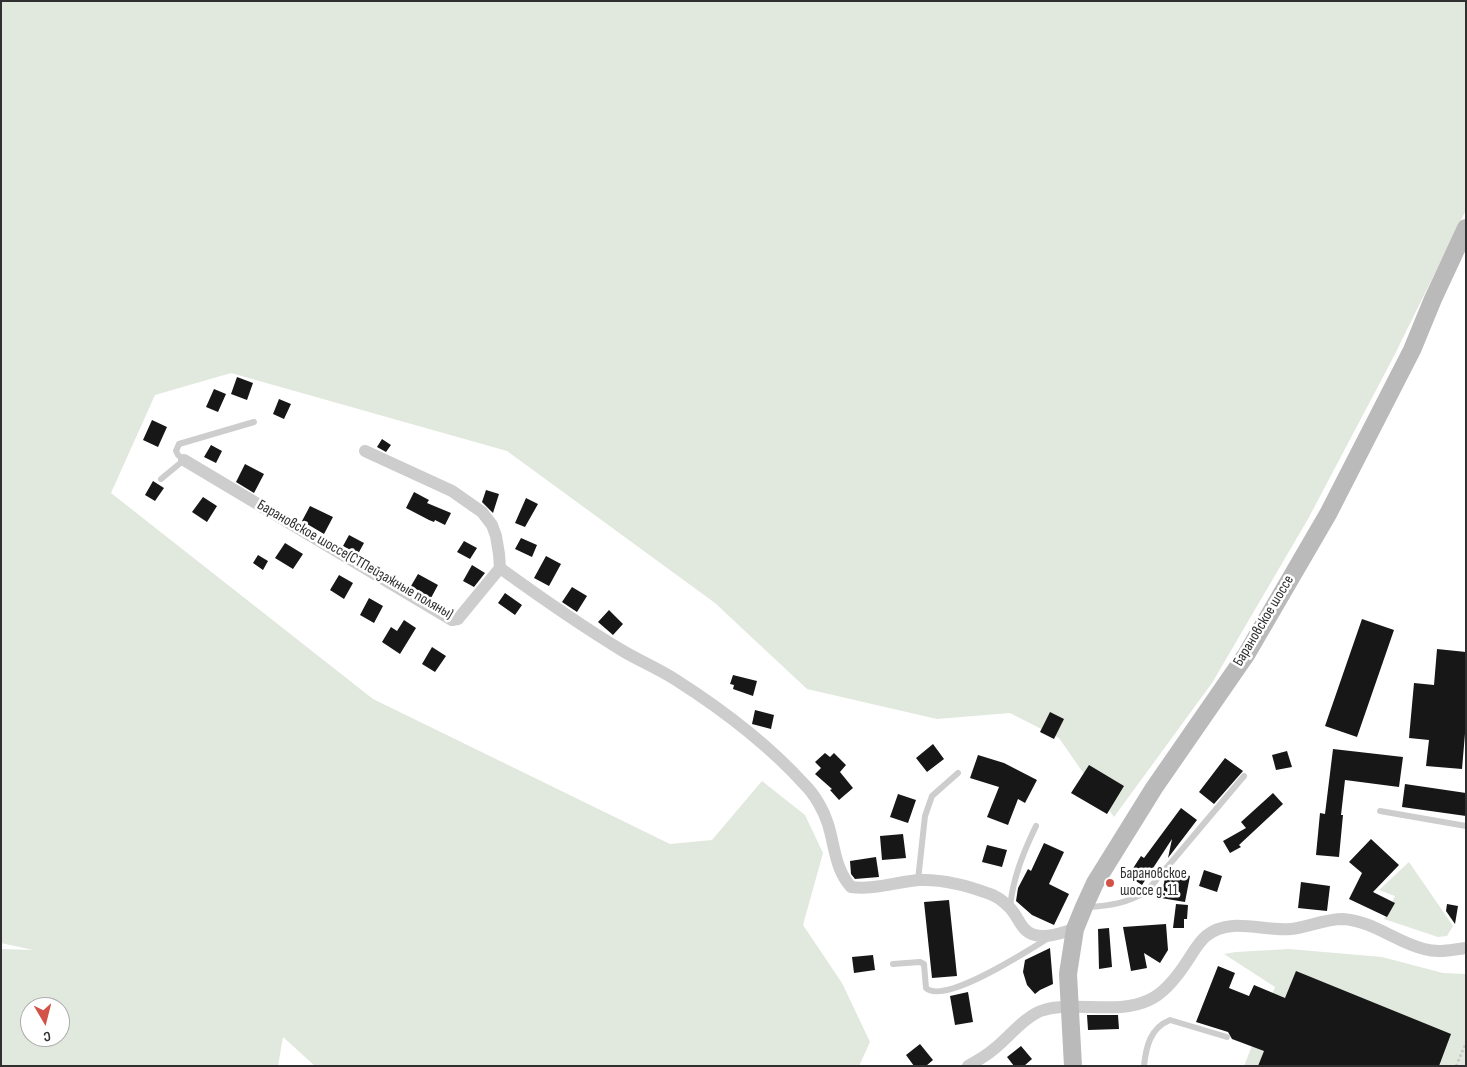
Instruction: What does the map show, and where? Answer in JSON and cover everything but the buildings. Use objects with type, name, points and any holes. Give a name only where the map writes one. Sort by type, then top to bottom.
[{"type":"main road","name":"Барановское шоссе","points":[[1073,1066],[1068,974],[1075,929],[1095,883],[1154,788],[1246,655],[1328,514],[1412,350],[1432,299],[1466,228]]},
{"type":"street","points":[[365,451],[452,491],[482,512],[492,525],[496,536],[500,568],[581,625],[674,679],[754,735],[807,787],[818,803],[828,823],[838,867],[843,878],[851,887],[865,889],[918,880],[962,885],[992,895],[1010,907],[1021,926],[1040,936],[1075,929]]},
{"type":"street","name":"Барановское шоссе(СТПейзажные поляны)","points":[[184,460],[452,620],[458,619],[500,568]]},
{"type":"street","points":[[968,1066],[993,1050],[1032,1015],[1042,1010],[1054,1008],[1103,1008],[1146,1002],[1158,996],[1188,961],[1196,946],[1218,928],[1234,925],[1280,930],[1301,928],[1323,921],[1343,919],[1368,924],[1426,950],[1446,951],[1466,948]]},
{"type":"lane","points":[[161,479],[184,460],[178,456],[176,451],[179,444],[254,422]]},
{"type":"lane","points":[[918,880],[925,816],[932,796],[958,774]]},
{"type":"lane","points":[[1084,907],[1102,907],[1123,903],[1135,899],[1147,891],[1244,776]]},
{"type":"lane","points":[[1380,811],[1466,826]]},
{"type":"lane","points":[[1010,907],[1012,888],[1024,851],[1036,826]]},
{"type":"lane","points":[[893,964],[920,962],[924,964],[926,988],[930,991],[939,991],[966,983],[1005,965],[1052,935]]},
{"type":"lane","points":[[1144,1066],[1146,1046],[1156,1028],[1170,1020],[1227,1037]]},
{"type":"path","points":[[1456,1066],[1466,1044]]},
{"type":"shaded area","points":[[1,1],[1466,1],[1466,210],[1393,358],[1308,519],[1212,683],[1114,817],[1059,738],[1010,713],[937,719],[807,689],[715,603],[507,451],[231,373],[155,395],[111,493],[373,699],[670,844],[712,840],[762,781],[805,815],[823,853],[803,925],[842,983],[870,1042],[859,1066],[315,1066],[283,1037],[278,1066],[1,1066],[1,949],[33,950],[1,943]]},
{"type":"shaded area","points":[[1409,862],[1453,926],[1447,936],[1438,937],[1384,919],[1395,896],[1379,890]]},
{"type":"shaded area","points":[[1289,949],[1382,957],[1443,973],[1466,974],[1466,1066],[1244,1066],[1275,987],[1224,954]]},
{"type":"place","name":"Барановское шоссе д. 11","points":[[1110,883]]}]
